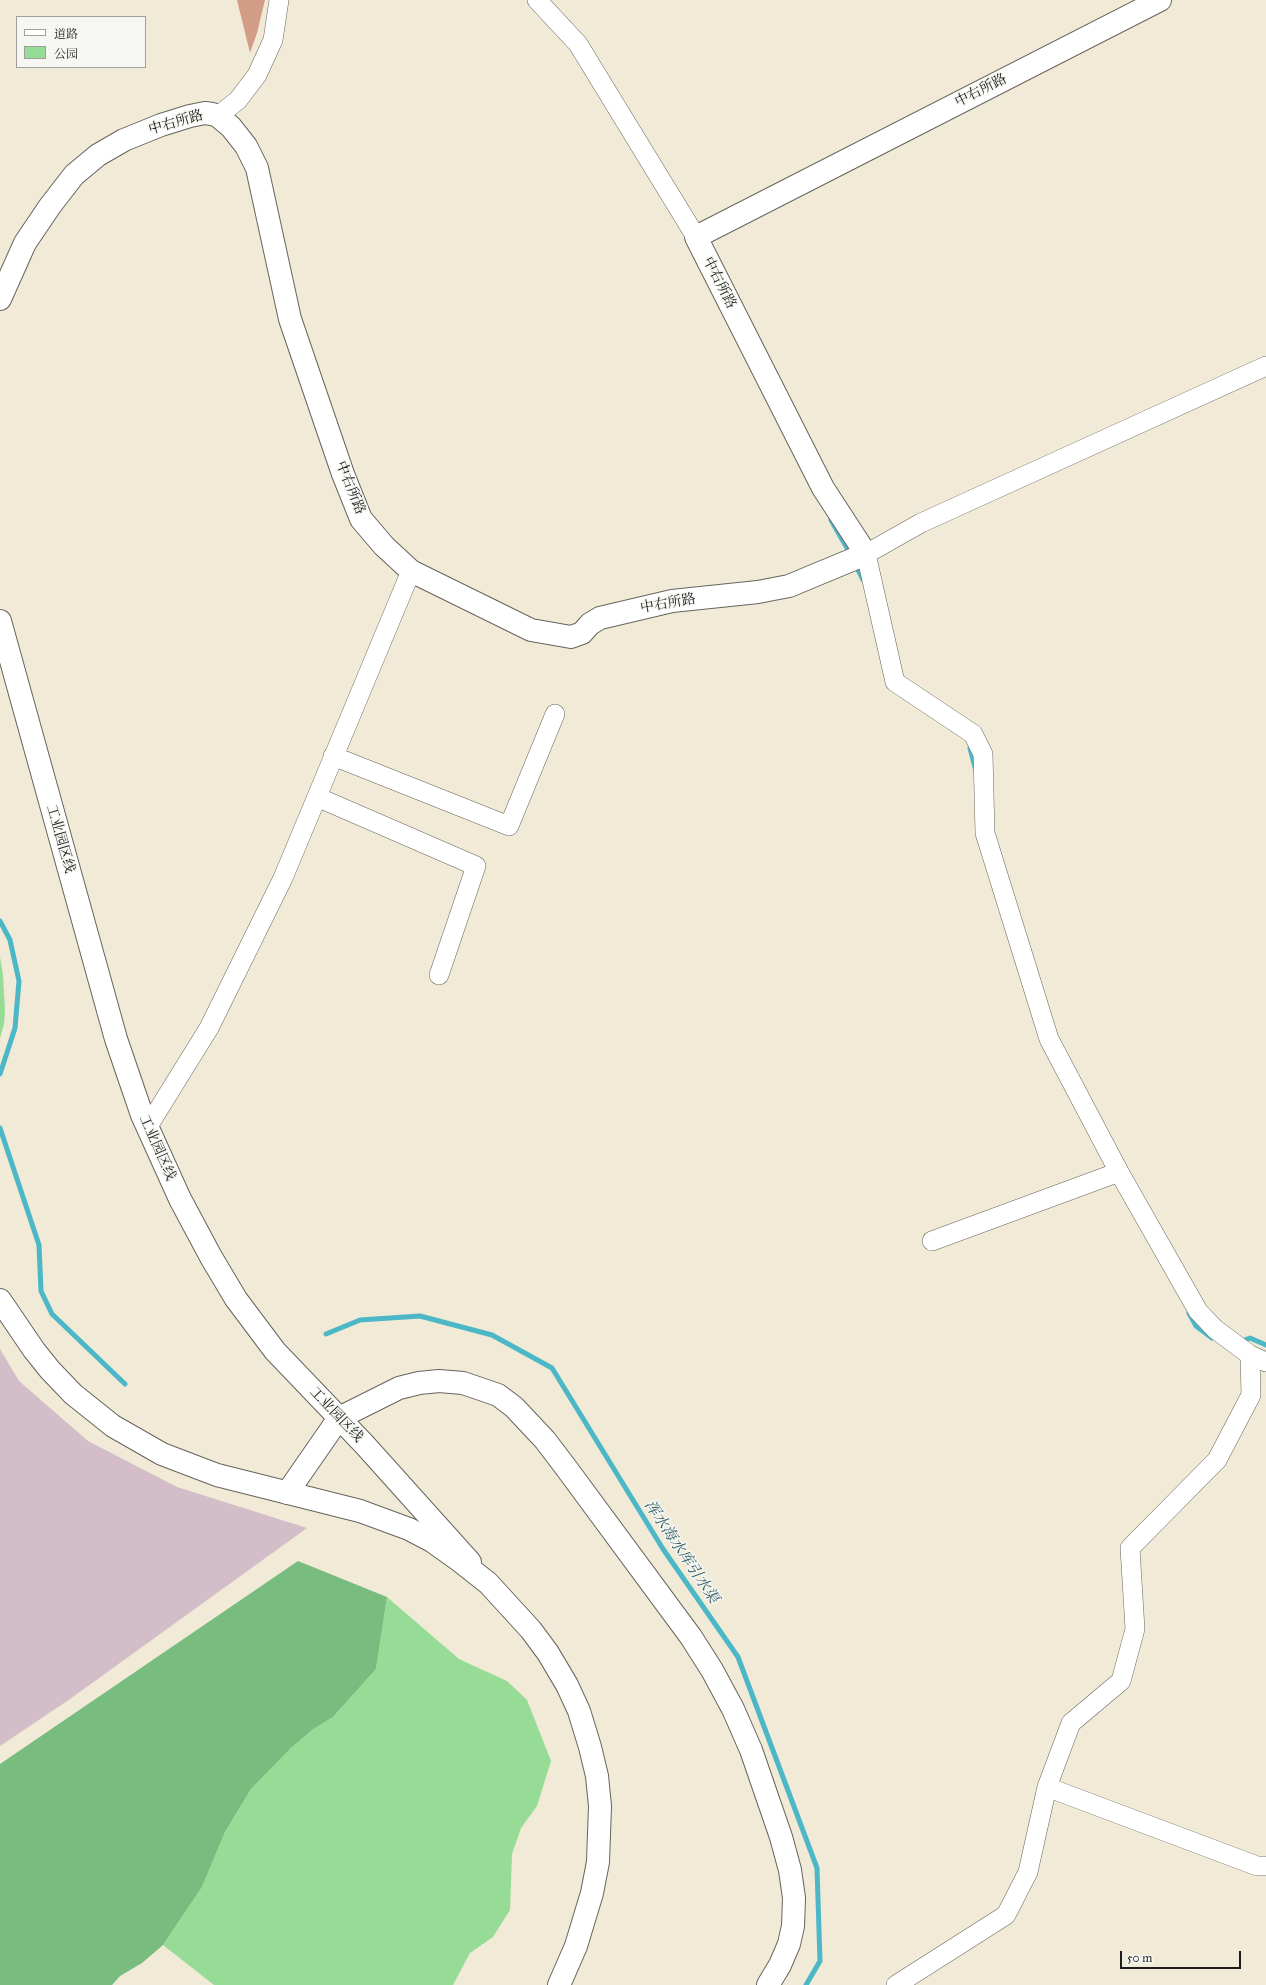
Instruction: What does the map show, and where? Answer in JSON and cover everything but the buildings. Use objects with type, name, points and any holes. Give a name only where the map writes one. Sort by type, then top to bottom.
[{"type":"main road","name":"中右所路","points":[[0,299],[25,243],[50,206],[74,175],[98,155],[124,140],[161,125],[205,113],[218,116],[231,128],[246,146],[257,168],[290,319],[343,474],[361,519],[384,546],[411,571],[531,630],[571,637],[582,633],[590,624],[600,618],[672,601],[758,592],[789,586],[857,557],[696,237],[1160,0]]},
{"type":"main road","name":"工业园区线","points":[[0,622],[100,982],[128,1076],[147,1128],[180,1199],[211,1257],[236,1298],[275,1351],[339,1418],[488,1583]]},
{"type":"main road","points":[[0,1300],[34,1350],[50,1370],[73,1394],[113,1426],[148,1447],[190,1466],[217,1475],[360,1511],[408,1529],[432,1541],[488,1583],[531,1630],[548,1653],[567,1685],[586,1732],[597,1776],[600,1806],[598,1862],[586,1916],[559,1985]]},
{"type":"main road","points":[[287,1493],[339,1418],[399,1388],[419,1383],[439,1381],[463,1383],[488,1390],[514,1407],[545,1440],[691,1637],[712,1670],[733,1709],[750,1750],[781,1837],[790,1870],[794,1898],[793,1926],[789,1944],[780,1965],[768,1985]]},
{"type":"street","points":[[218,116],[238,100],[257,75],[273,40],[279,0]]},
{"type":"street","points":[[537,0],[578,44],[696,237]]},
{"type":"street","points":[[896,1985],[1006,1915],[1028,1872],[1047,1788],[1070,1723],[1121,1681],[1135,1629],[1130,1548],[1218,1460],[1251,1395],[1246,1351],[1215,1329],[1198,1311],[1114,1174],[1049,1039],[985,833],[983,754],[973,734],[895,682],[857,557],[921,524],[1266,366]]},
{"type":"street","points":[[147,1128],[208,1028],[283,878],[411,571]]},
{"type":"street","points":[[333,756],[509,826],[555,714]]},
{"type":"street","points":[[316,797],[476,866],[440,975]]},
{"type":"street","points":[[932,1240],[1114,1174]]},
{"type":"street","points":[[1047,1788],[1257,1866],[1266,1866]]},
{"type":"shaded area","points":[[0,1349],[19,1381],[88,1441],[177,1487],[307,1528],[70,1699],[0,1746]]},
{"type":"green space","points":[[0,957],[3,975],[5,1011],[4,1024],[0,1038]]},
{"type":"green space","points":[[298,1561],[387,1597],[376,1669],[333,1717],[312,1730],[291,1748],[251,1789],[225,1832],[202,1887],[163,1945],[142,1963],[120,1976],[112,1985],[0,1985],[0,1764]]},
{"type":"green space","points":[[387,1597],[459,1659],[507,1681],[527,1700],[551,1761],[537,1806],[521,1828],[512,1854],[510,1910],[493,1937],[470,1953],[453,1985],[214,1985],[163,1945],[202,1887],[225,1832],[251,1789],[291,1748],[312,1730],[333,1717],[376,1669]]},
{"type":"waterway","points":[[831,520],[851,555]]},
{"type":"waterway","points":[[855,564],[863,580]]},
{"type":"waterway","points":[[970,748],[975,767]]},
{"type":"waterway","name":"浑水海水库引水渠","points":[[0,921],[10,940],[19,981],[15,1028],[0,1074]]},
{"type":"waterway","name":"浑水海水库引水渠","points":[[0,1128],[39,1245],[41,1291],[52,1314],[125,1384]]},
{"type":"waterway","points":[[1189,1313],[1196,1326],[1212,1338]]},
{"type":"waterway","name":"浑水海水库引水渠","points":[[326,1334],[360,1320],[420,1316],[492,1335],[552,1368],[663,1549],[738,1657],[817,1868],[820,1961],[806,1985]]},
{"type":"waterway","points":[[1239,1342],[1250,1338],[1266,1345]]}]
